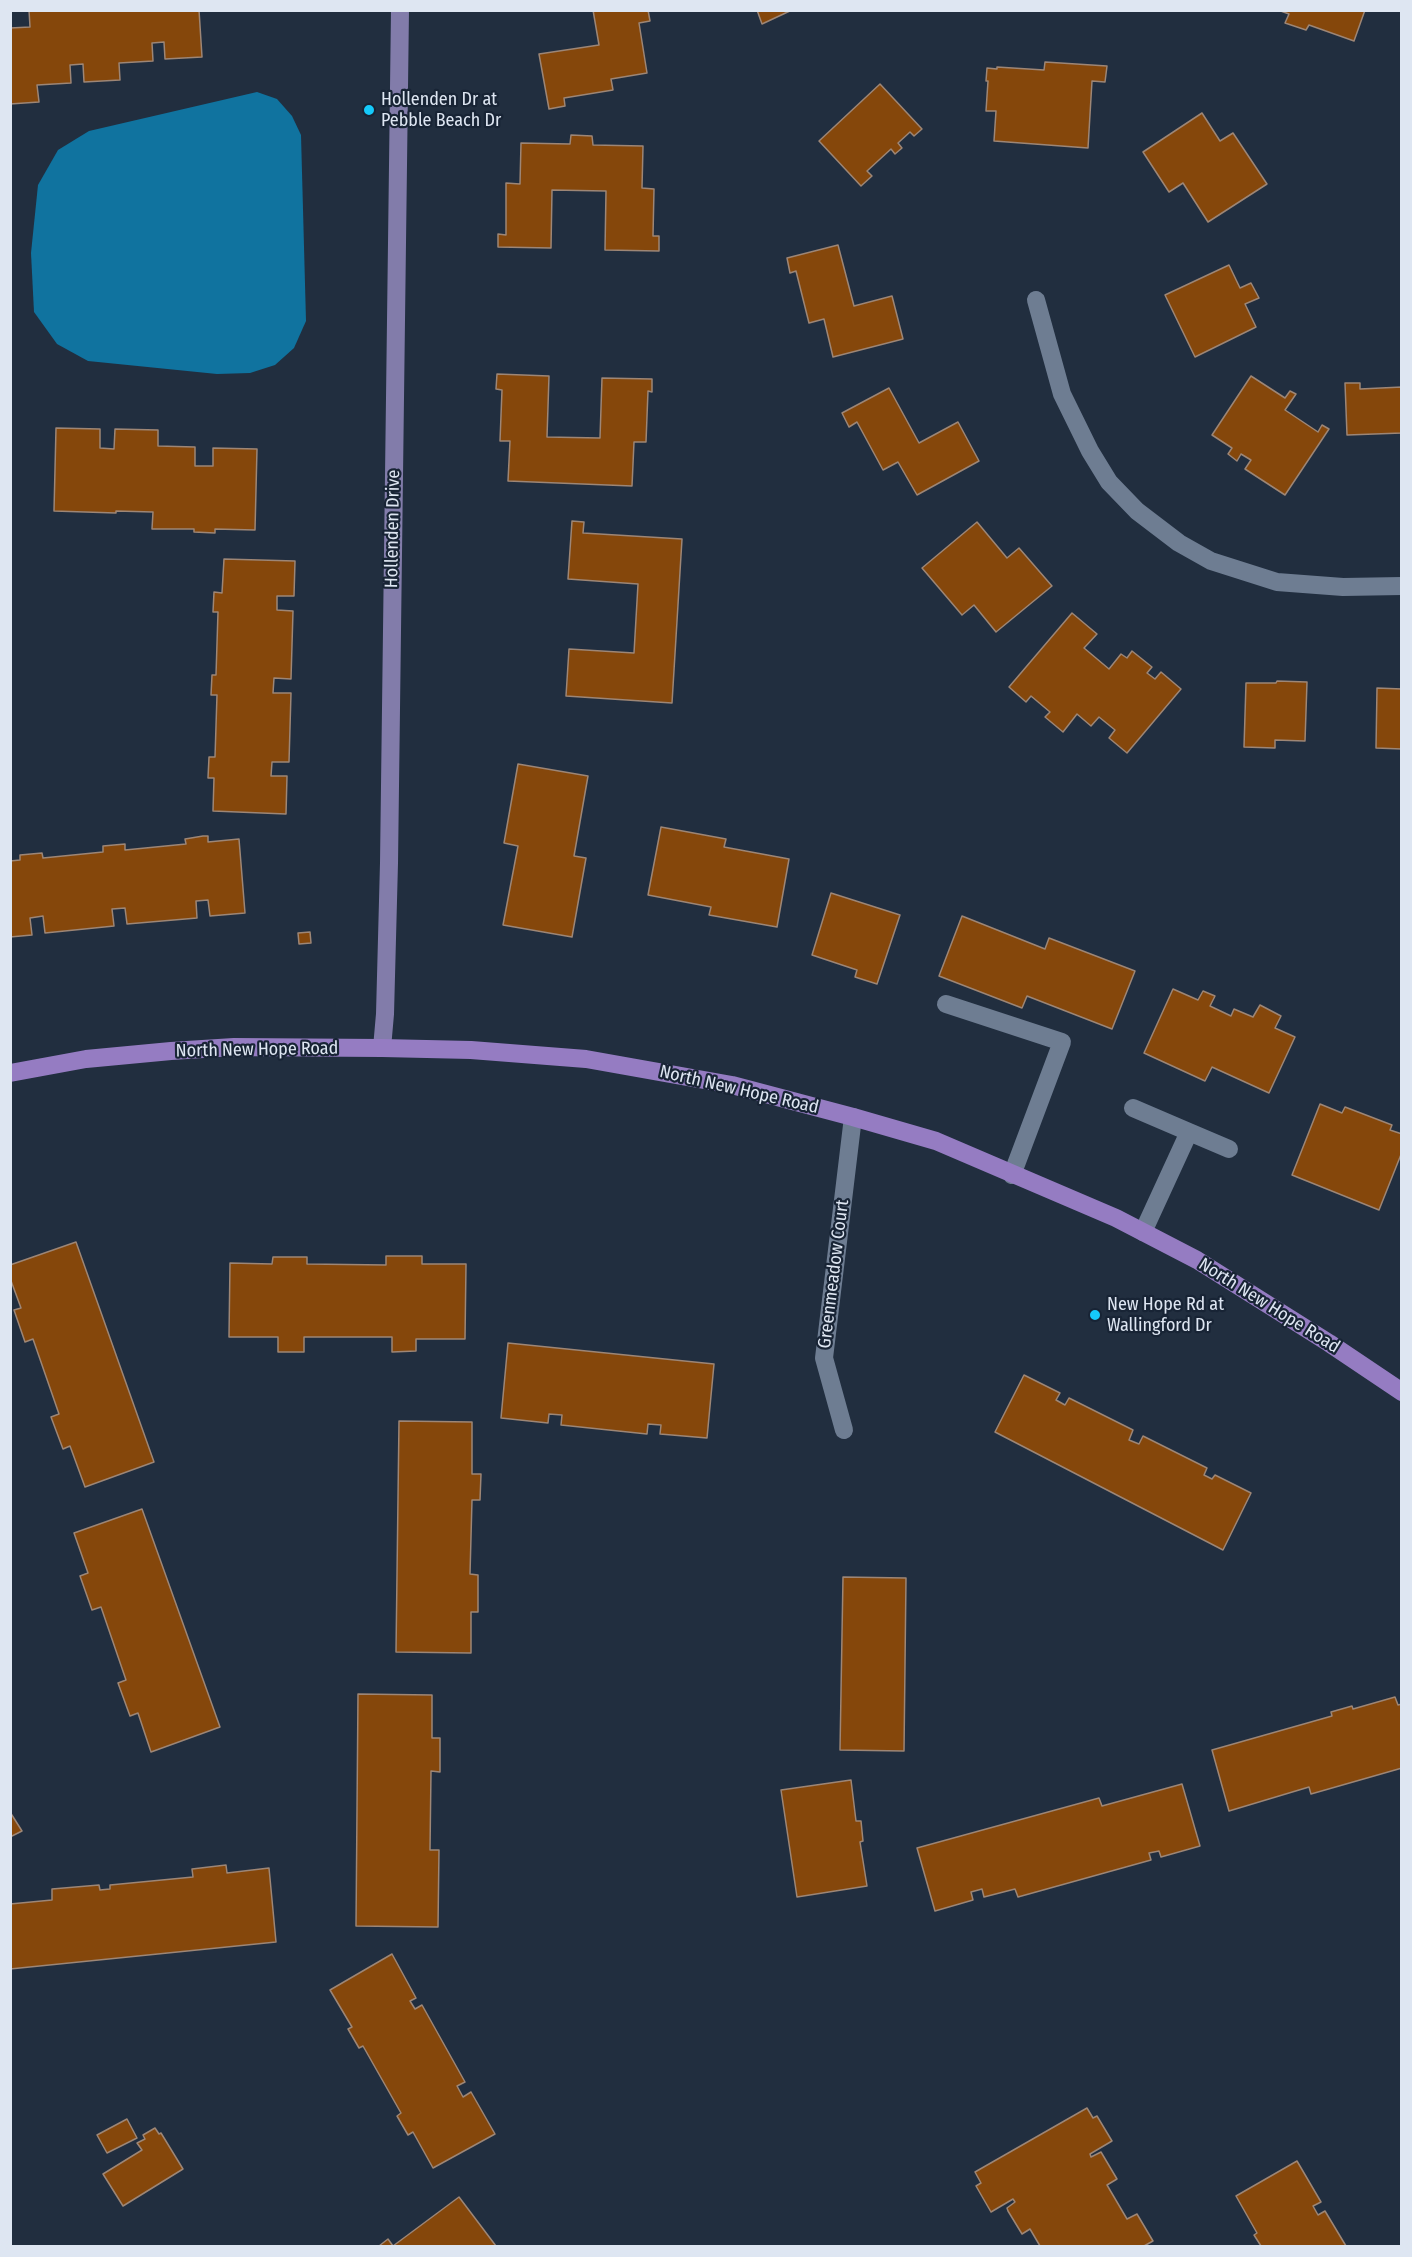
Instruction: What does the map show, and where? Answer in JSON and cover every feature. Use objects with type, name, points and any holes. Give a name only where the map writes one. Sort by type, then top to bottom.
[{"type":"main road","name":"North New Hope Road","points":[[10,1073],[86,1059],[171,1051],[234,1047],[382,1048],[471,1050],[586,1059],[732,1085],[936,1141],[1116,1218],[1197,1260],[1264,1301],[1401,1392]]},
{"type":"street","name":"Hollenden Drive","points":[[382,1048],[389,874],[400,10]]},
{"type":"street","points":[[1036,300],[1062,394],[1090,451],[1109,483],[1146,518],[1179,543],[1211,561],[1277,582],[1343,587],[1401,586]]},
{"type":"street","points":[[945,1004],[1062,1042],[1012,1175]]},
{"type":"street","points":[[1133,1108],[1229,1149]]},
{"type":"street","name":"Greenmeadow Court","points":[[844,1430],[824,1358],[853,1117]]},
{"type":"street","points":[[1143,1232],[1189,1132]]},
{"type":"water","points":[[257,92],[277,99],[292,116],[301,135],[306,321],[294,348],[275,365],[250,373],[217,374],[88,361],[57,344],[34,312],[31,253],[38,185],[58,150],[89,131]]},
{"type":"building","points":[[29,10],[199,10],[202,57],[165,59],[164,42],[152,43],[153,61],[119,63],[120,80],[84,82],[83,64],[70,65],[71,83],[37,85],[39,102],[10,104],[10,28],[30,27]]},
{"type":"building","points":[[593,10],[648,10],[650,21],[639,23],[647,73],[611,79],[613,90],[564,98],[565,106],[549,109],[539,54],[599,45]]},
{"type":"building","points":[[757,10],[792,10],[762,24]]},
{"type":"building","points":[[1278,10],[1365,10],[1354,41],[1309,25],[1306,30],[1285,23],[1289,14]]},
{"type":"building","points":[[1045,62],[1107,66],[1105,82],[1092,81],[1088,148],[994,141],[996,111],[986,111],[987,68],[1044,70]]},
{"type":"building","points":[[880,84],[922,129],[914,136],[910,132],[898,143],[902,148],[895,154],[891,149],[867,171],[872,176],[861,186],[819,141]]},
{"type":"building","points":[[1202,113],[1220,141],[1233,133],[1267,184],[1208,222],[1183,183],[1169,192],[1143,152]]},
{"type":"building","points":[[571,135],[592,136],[593,145],[643,146],[642,188],[654,189],[653,236],[659,236],[659,251],[605,250],[606,191],[552,190],[551,248],[498,247],[498,234],[506,235],[506,183],[520,184],[521,143],[570,144]]},
{"type":"building","points":[[838,245],[854,306],[892,296],[903,339],[833,357],[824,319],[809,323],[796,271],[790,273],[787,258]]},
{"type":"building","points":[[1229,265],[1240,288],[1251,283],[1259,298],[1245,304],[1256,327],[1195,357],[1165,295]]},
{"type":"building","points":[[497,374],[549,376],[547,437],[600,438],[602,378],[652,379],[652,392],[648,391],[646,442],[634,442],[632,486],[508,481],[510,441],[500,441],[502,390],[496,389]]},
{"type":"building","points":[[1251,376],[1285,398],[1290,391],[1296,394],[1285,410],[1318,432],[1322,425],[1329,429],[1285,495],[1245,469],[1251,460],[1241,454],[1237,461],[1228,454],[1232,448],[1212,435]]},
{"type":"building","points":[[1345,383],[1360,383],[1360,389],[1402,387],[1402,433],[1347,435]]},
{"type":"building","points":[[889,388],[919,443],[958,422],[979,461],[917,495],[898,462],[883,470],[857,422],[849,427],[842,413]]},
{"type":"building","points":[[56,428],[100,429],[100,448],[114,449],[115,429],[158,430],[158,446],[195,447],[195,466],[213,466],[213,448],[257,449],[255,530],[215,529],[215,533],[194,532],[194,529],[152,529],[153,512],[54,511]]},
{"type":"building","points":[[572,521],[584,522],[583,533],[682,539],[672,703],[566,696],[569,649],[634,653],[638,584],[568,579]]},
{"type":"building","points":[[977,522],[1007,558],[1019,548],[1052,586],[996,632],[974,605],[962,615],[922,568]]},
{"type":"building","points":[[224,559],[295,561],[294,596],[277,596],[277,610],[293,611],[291,679],[274,678],[273,693],[291,693],[289,762],[272,762],[271,776],[287,776],[286,814],[213,811],[214,778],[208,778],[209,757],[215,757],[217,695],[211,695],[212,675],[216,675],[218,612],[213,612],[214,592],[222,593]]},
{"type":"building","points":[[1072,613],[1097,634],[1084,648],[1109,669],[1121,654],[1127,658],[1132,651],[1152,667],[1147,673],[1155,679],[1161,672],[1181,689],[1127,753],[1109,738],[1115,730],[1099,717],[1091,726],[1077,714],[1063,732],[1045,717],[1050,712],[1031,696],[1026,702],[1009,687]]},
{"type":"building","points":[[1277,681],[1307,682],[1305,741],[1275,740],[1275,748],[1244,747],[1246,683],[1276,683]]},
{"type":"building","points":[[1377,688],[1402,689],[1402,749],[1376,748]]},
{"type":"building","points":[[518,764],[588,776],[574,856],[586,858],[572,937],[503,925],[518,846],[504,843]]},
{"type":"building","points":[[661,827],[726,839],[724,847],[789,859],[777,927],[709,915],[711,907],[648,895]]},
{"type":"building","points":[[208,836],[208,842],[239,839],[245,913],[210,916],[208,900],[196,901],[197,918],[127,924],[125,908],[112,909],[114,926],[45,933],[43,916],[30,918],[32,935],[10,937],[10,861],[20,860],[20,855],[42,853],[43,858],[103,852],[103,846],[125,844],[125,850],[186,844],[185,839]]},
{"type":"building","points":[[831,893],[900,915],[877,984],[855,977],[857,970],[812,955]]},
{"type":"building","points":[[962,916],[1045,949],[1049,938],[1135,971],[1112,1029],[1027,996],[1022,1008],[939,976]]},
{"type":"building","points":[[310,932],[311,943],[299,944],[298,933]]},
{"type":"building","points":[[1173,989],[1198,1000],[1203,991],[1215,996],[1210,1006],[1231,1016],[1234,1009],[1253,1017],[1260,1005],[1281,1016],[1275,1028],[1295,1037],[1269,1093],[1212,1067],[1205,1081],[1144,1053]]},
{"type":"building","points":[[1320,1104],[1342,1113],[1345,1107],[1392,1125],[1390,1130],[1402,1134],[1402,1152],[1379,1210],[1292,1175]]},
{"type":"building","points":[[76,1242],[154,1462],[85,1487],[70,1446],[63,1449],[51,1417],[59,1414],[33,1339],[25,1342],[14,1310],[21,1308],[10,1278],[10,1265]]},
{"type":"building","points":[[386,1256],[422,1256],[422,1264],[466,1264],[465,1339],[416,1339],[416,1351],[392,1352],[392,1337],[304,1337],[304,1352],[278,1352],[278,1337],[229,1337],[230,1263],[272,1264],[273,1257],[307,1257],[307,1264],[386,1265]]},
{"type":"building","points":[[508,1343],[714,1364],[707,1438],[660,1434],[661,1425],[648,1424],[647,1434],[561,1425],[562,1415],[549,1414],[548,1423],[501,1418]]},
{"type":"building","points":[[1024,1375],[1060,1393],[1056,1400],[1065,1405],[1069,1398],[1133,1430],[1129,1440],[1139,1444],[1143,1436],[1207,1468],[1204,1475],[1212,1479],[1215,1475],[1251,1493],[1223,1550],[995,1432]]},
{"type":"building","points":[[399,1421],[472,1422],[472,1474],[481,1474],[480,1500],[472,1500],[470,1574],[478,1575],[478,1612],[471,1612],[471,1653],[396,1652]]},
{"type":"building","points":[[142,1509],[220,1727],[151,1752],[138,1713],[130,1716],[118,1683],[126,1680],[101,1607],[92,1610],[80,1576],[88,1573],[74,1533]]},
{"type":"building","points":[[843,1577],[906,1578],[904,1751],[840,1750]]},
{"type":"building","points":[[358,1694],[432,1695],[432,1738],[440,1738],[440,1772],[431,1771],[430,1850],[439,1850],[438,1927],[356,1926]]},
{"type":"building","points":[[1395,1697],[1398,1705],[1402,1704],[1402,1768],[1311,1794],[1309,1787],[1229,1811],[1212,1750],[1332,1716],[1331,1712],[1352,1706],[1353,1709]]},
{"type":"building","points":[[851,1780],[856,1821],[861,1821],[863,1841],[860,1842],[867,1886],[797,1897],[781,1790]]},
{"type":"building","points":[[1182,1784],[1200,1846],[1161,1857],[1159,1851],[1149,1853],[1151,1860],[1018,1897],[1015,1889],[984,1897],[982,1889],[971,1892],[973,1900],[935,1911],[917,1848],[1099,1798],[1102,1806]]},
{"type":"building","points":[[10,1812],[22,1831],[10,1837]]},
{"type":"building","points":[[226,1865],[227,1873],[269,1868],[276,1942],[10,1969],[10,1904],[52,1900],[52,1889],[99,1885],[100,1890],[110,1889],[110,1885],[193,1877],[192,1869]]},
{"type":"building","points":[[392,1954],[416,1998],[410,2001],[415,2009],[422,2005],[465,2082],[457,2086],[463,2097],[471,2092],[495,2134],[433,2168],[413,2132],[408,2135],[397,2116],[401,2113],[363,2046],[359,2048],[348,2029],[352,2027],[330,1990]]},
{"type":"building","points":[[1087,2108],[1093,2118],[1097,2116],[1112,2141],[1090,2154],[1091,2157],[1101,2152],[1117,2179],[1107,2185],[1127,2219],[1137,2214],[1153,2241],[1144,2246],[1040,2246],[1030,2229],[1022,2234],[1008,2211],[1007,2208],[1015,2202],[1013,2199],[991,2212],[976,2186],[981,2183],[975,2172]]},
{"type":"building","points":[[127,2119],[137,2138],[107,2153],[97,2135]]},
{"type":"building","points":[[155,2128],[159,2134],[161,2133],[183,2169],[123,2206],[103,2174],[142,2150],[137,2143],[145,2139],[143,2135]]},
{"type":"building","points":[[1297,2161],[1321,2202],[1313,2206],[1318,2215],[1325,2211],[1346,2246],[1261,2246],[1254,2235],[1257,2233],[1236,2196]]},
{"type":"building","points":[[459,2197],[496,2246],[393,2246]]},
{"type":"building","points":[[388,2239],[393,2246],[379,2246]]},
{"type":"place","name":"Hollenden Dr at Pebble Beach Dr","points":[[369,110]]},
{"type":"place","name":"New Hope Rd at Wallingford Dr","points":[[1095,1315]]}]
